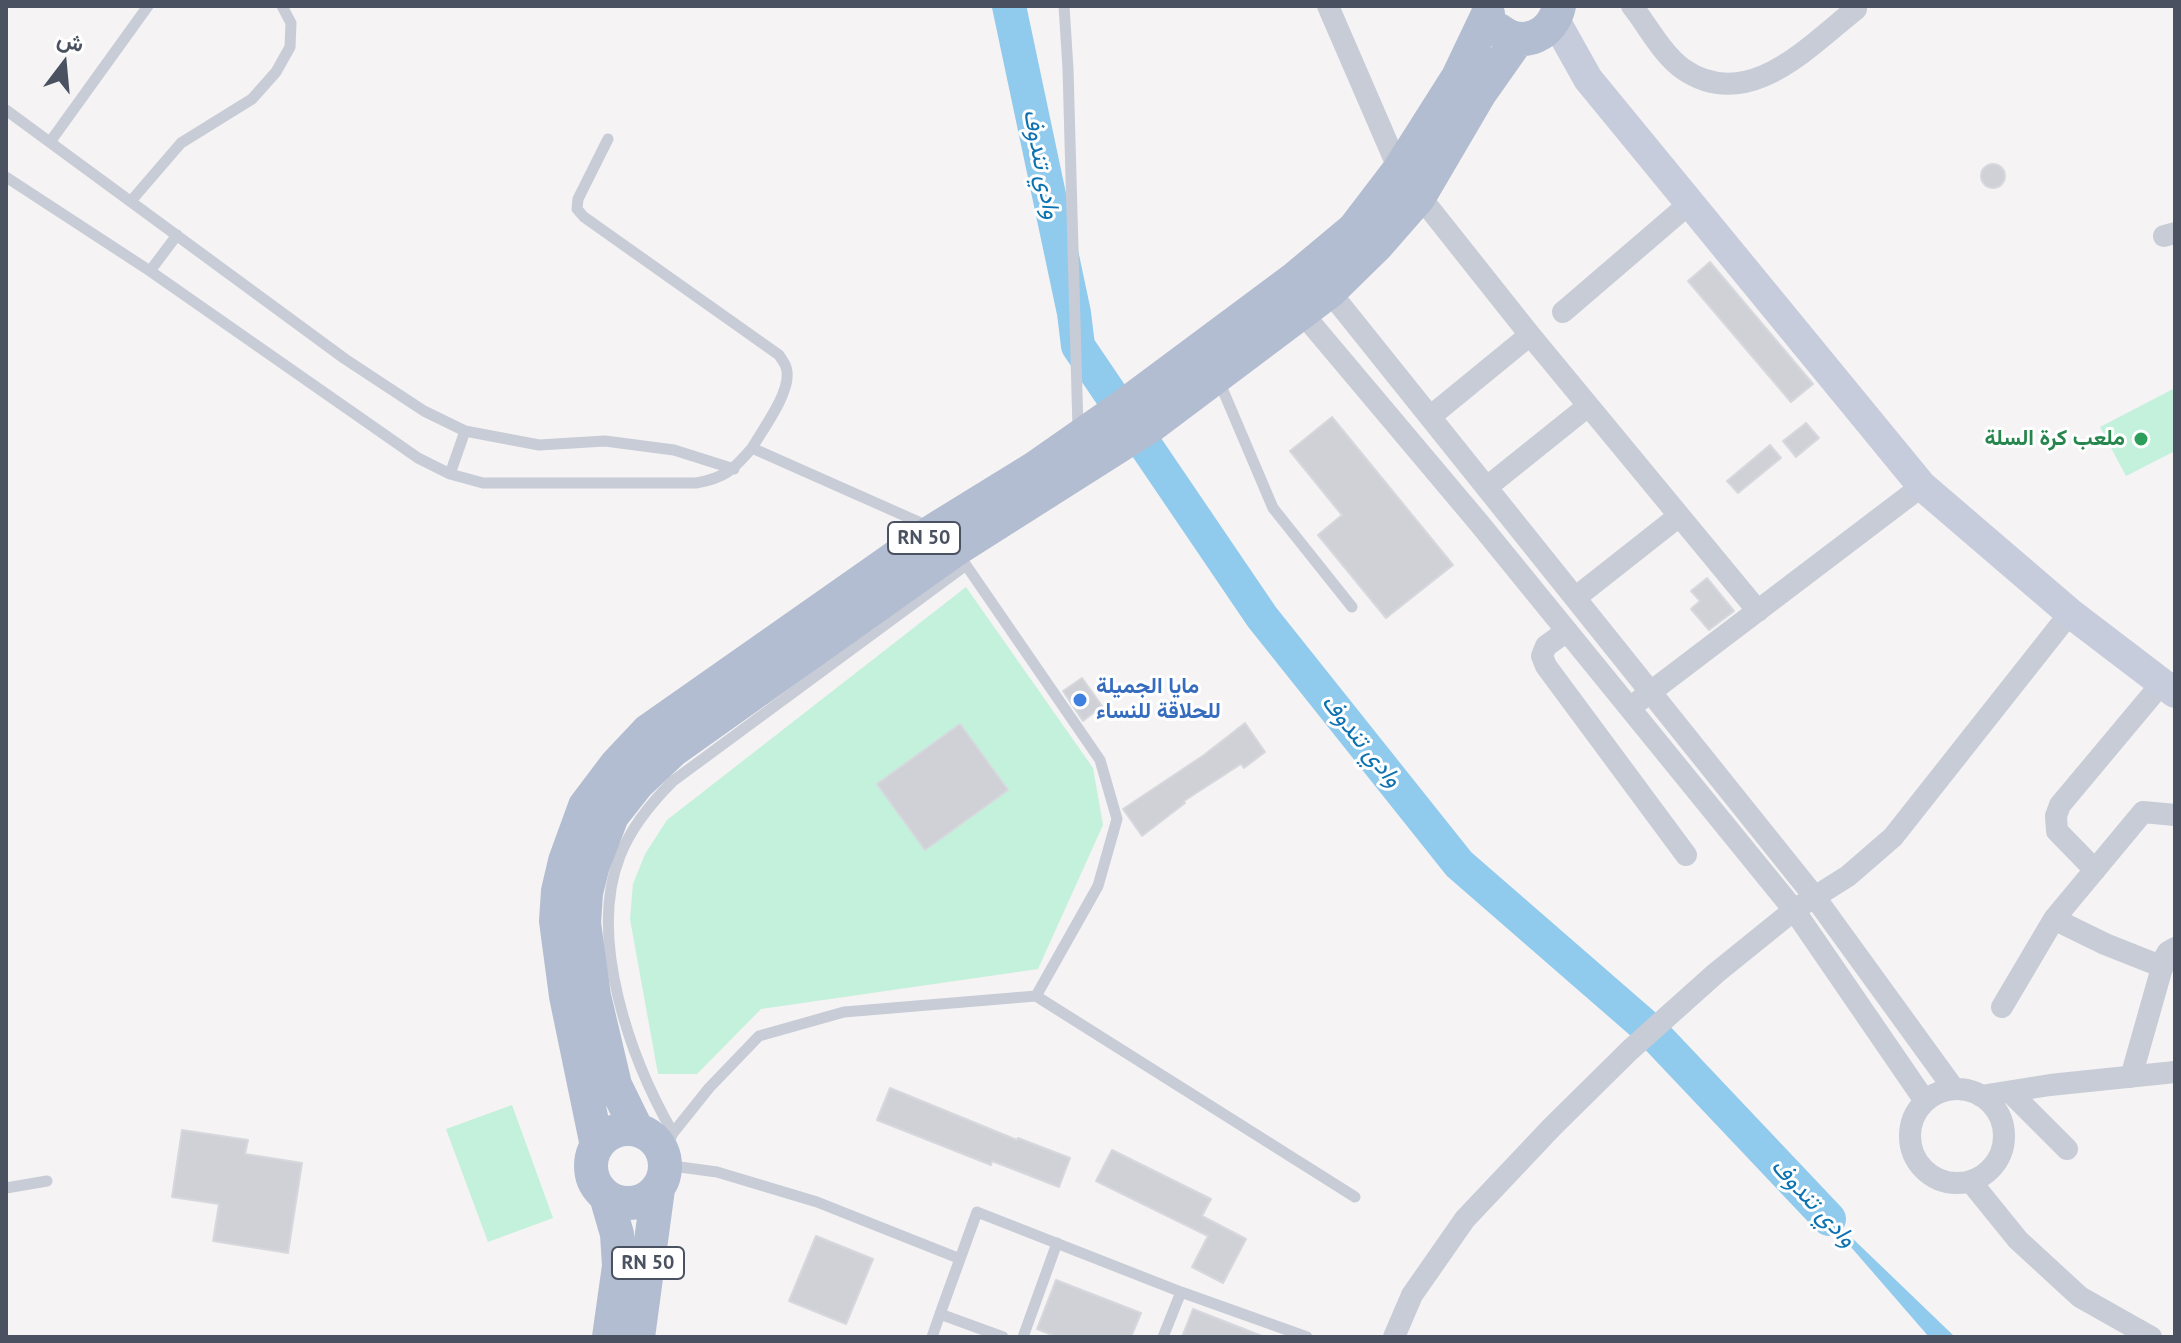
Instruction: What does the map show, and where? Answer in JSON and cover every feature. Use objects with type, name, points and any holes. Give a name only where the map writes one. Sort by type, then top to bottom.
[{"type":"main road","name":"RN 50","points":[[597,1146],[566,996],[556,921],[561,876],[585,806],[616,765],[648,731],[1152,425],[1303,314],[1319,280],[1399,170],[1458,77],[1487,10]]},
{"type":"main road","points":[[1487,10],[1494,26],[1505,35],[1541,26],[1922,486],[2070,613],[2169,688]]},
{"type":"main road","name":"RN 50","points":[[637,1130],[615,1085],[594,996],[584,923],[586,893],[593,865],[612,816],[638,783],[672,751],[953,548],[1035,468],[1161,380],[1377,245],[1419,197],[1480,93],[1541,26]]},
{"type":"main road","points":[[637,1130],[657,1144],[665,1160],[650,1197],[627,1204],[606,1196],[598,1188],[591,1167],[597,1146],[615,1132],[637,1130]]},
{"type":"main road","name":"RN 50","points":[[638,1337],[665,1160]]},
{"type":"main road","name":"RN 50","points":[[606,1196],[617,1234],[619,1266],[609,1337]]},
{"type":"street","points":[[1328,6],[1399,170],[1530,335],[1758,611]]},
{"type":"street","points":[[1632,6],[1668,55],[1683,69],[1721,83],[1751,81],[1776,73],[1856,9]]},
{"type":"street","points":[[1563,312],[1690,203]]},
{"type":"street","points":[[1319,280],[1814,896],[1954,1089]]},
{"type":"street","points":[[1303,314],[1794,910],[1925,1101]]},
{"type":"street","points":[[1431,416],[1530,335]]},
{"type":"street","points":[[1487,487],[1588,406]]},
{"type":"street","points":[[1630,709],[1922,486]]},
{"type":"street","points":[[1575,598],[1679,516]]},
{"type":"street","points":[[1394,1337],[1425,1274],[1476,1208],[1630,1050],[1716,973],[1794,910],[1848,876],[1893,837],[2070,613]]},
{"type":"street","points":[[1567,631],[1546,646],[1542,656],[1546,666],[1686,855]]},
{"type":"street","points":[[2095,870],[2057,831],[2056,816],[2060,805],[2169,688]]},
{"type":"street","points":[[2002,1007],[2054,919],[2143,812],[2175,815]]},
{"type":"street","points":[[2054,919],[2105,944],[2169,958],[2131,1077]]},
{"type":"street","points":[[1981,1096],[2175,1072]]},
{"type":"street","points":[[1954,1089],[1968,1090],[1981,1096],[1993,1106],[2001,1119],[2003,1150],[1996,1164],[1985,1175],[1971,1182],[1955,1184],[1925,1172],[1915,1160],[1910,1145],[1910,1129],[1915,1114],[1933,1095],[1954,1089]]},
{"type":"street","points":[[2010,1092],[2067,1149]]},
{"type":"street","points":[[1971,1182],[2018,1240],[2080,1297],[2151,1337]]},
{"type":"lane","points":[[50,142],[148,6]]},
{"type":"lane","points":[[131,201],[181,143],[252,99],[276,72],[290,47],[291,23],[282,6]]},
{"type":"lane","points":[[1064,6],[1079,438]]},
{"type":"lane","points":[[6,110],[345,359],[424,411],[465,431],[539,445],[605,441],[674,450],[734,469]]},
{"type":"lane","points":[[6,177],[150,271],[418,458],[450,474],[483,483],[696,483],[719,479],[734,469],[752,448],[781,397],[788,368],[779,355],[577,209],[578,199],[608,139]]},
{"type":"lane","points":[[150,271],[177,235]]},
{"type":"lane","points":[[1217,377],[1273,508],[1352,607]]},
{"type":"lane","points":[[450,474],[465,431]]},
{"type":"lane","points":[[752,448],[953,548],[1100,760],[1117,819],[1098,886],[1036,996]]},
{"type":"lane","points":[[665,1160],[649,1086],[631,1043],[611,961],[609,900],[619,856],[644,811],[673,781],[953,548]]},
{"type":"lane","points":[[665,1160],[709,1088],[759,1036],[844,1012],[1036,996],[1355,1197]]},
{"type":"lane","points":[[665,1160],[817,1202],[958,1258]]},
{"type":"lane","points":[[6,1188],[47,1181]]},
{"type":"lane","points":[[932,1337],[977,1212],[1181,1292],[1307,1337]]},
{"type":"lane","points":[[1023,1337],[1057,1243]]},
{"type":"lane","points":[[1163,1337],[1181,1292]]},
{"type":"lane","points":[[940,1314],[1003,1337]]},
{"type":"green space","name":"ملعب كرة السلة","points":[[2175,388],[2175,451],[2126,476],[2100,427]]},
{"type":"green space","points":[[966,587],[1093,768],[1103,825],[1038,969],[761,1009],[697,1074],[658,1074],[630,919],[633,884],[645,854],[667,820]]},
{"type":"green space","points":[[512,1105],[553,1218],[488,1242],[446,1129]]},
{"type":"water","points":[[1798,1186],[1955,1337],[1929,1337]]},
{"type":"building","points":[[1993,164],[2002,167],[2005,176],[2002,185],[1993,188],[1984,185],[1981,176],[1984,167]]},
{"type":"building","points":[[1710,262],[1813,384],[1791,402],[1688,281]]},
{"type":"building","points":[[1332,417],[1453,565],[1386,618],[1318,535],[1342,515],[1290,451]]},
{"type":"building","points":[[1806,423],[1819,438],[1796,457],[1783,441]]},
{"type":"building","points":[[1770,445],[1781,458],[1738,493],[1727,481]]},
{"type":"building","points":[[1707,578],[1734,611],[1709,630],[1691,609],[1700,601],[1691,591]]},
{"type":"building","points":[[1082,678],[1102,706],[1083,721],[1063,691]]},
{"type":"building","points":[[1245,723],[1265,752],[1244,768],[1241,764],[1184,801],[1142,836],[1123,809],[1204,755]]},
{"type":"building","points":[[960,724],[1008,790],[925,850],[877,784]]},
{"type":"building","points":[[890,1088],[1017,1140],[1070,1158],[1059,1187],[992,1161],[991,1165],[877,1120]]},
{"type":"building","points":[[182,1130],[248,1140],[245,1154],[302,1163],[288,1253],[213,1241],[219,1204],[172,1197]]},
{"type":"building","points":[[1112,1150],[1211,1199],[1202,1216],[1246,1239],[1223,1283],[1192,1267],[1208,1236],[1096,1181]]},
{"type":"building","points":[[816,1236],[873,1259],[846,1324],[789,1301]]},
{"type":"building","points":[[1056,1280],[1141,1313],[1131,1337],[1057,1337],[1037,1329]]},
{"type":"building","points":[[1193,1309],[1262,1336],[1262,1337],[1182,1337]]},
{"type":"waterway","name":"وادي تندوف","points":[[1009,6],[1074,313],[1078,346],[1262,617],[1459,864],[1651,1031],[1829,1219]]},
{"type":"place","name":"ملعب كرة السلة","points":[[2141,439]]},
{"type":"place","name":"مايا الجميلة للحلاقة للنساء","points":[[1080,700]]}]
